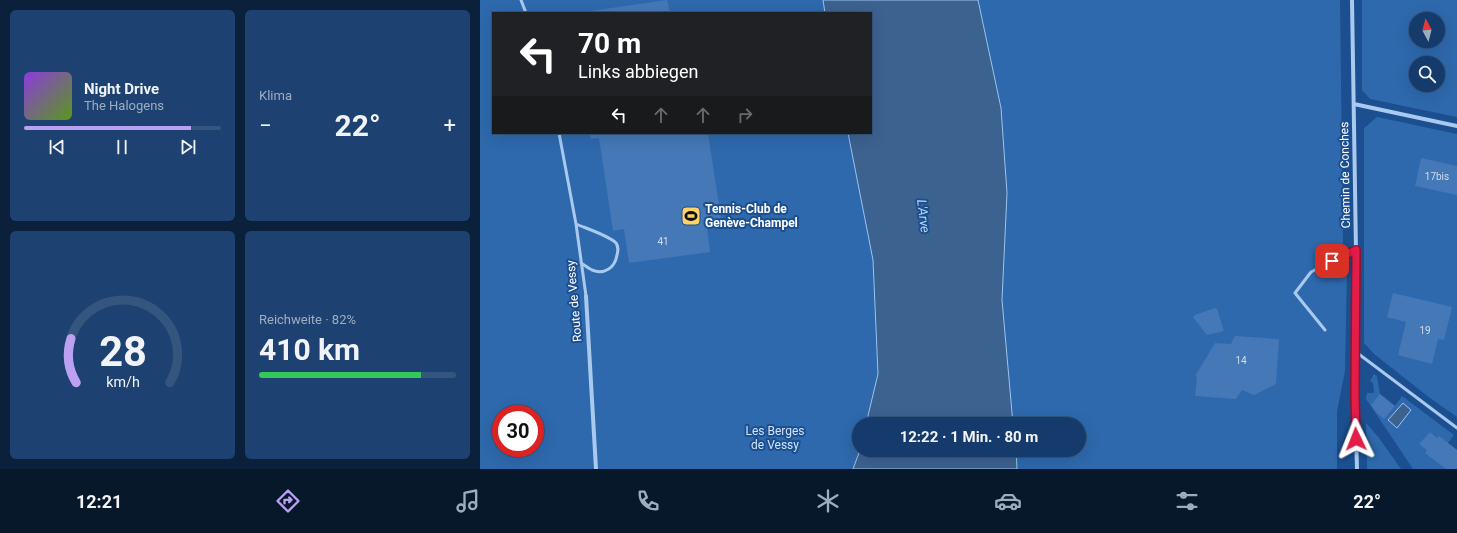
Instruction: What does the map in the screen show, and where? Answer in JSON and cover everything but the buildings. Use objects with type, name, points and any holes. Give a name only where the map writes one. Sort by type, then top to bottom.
[{"type":"street","name":"Chemin de Conches","points":[[1352,0],[1356,250],[1357,469]]},
{"type":"street","points":[[1354,104],[1457,126]]},
{"type":"street","name":"Route de Vessy","points":[[586,296],[596,469]]},
{"type":"lane","points":[[521,0],[526,12]]},
{"type":"lane","name":"Route de Vessy","points":[[559,134],[576,224],[586,296]]},
{"type":"lane","points":[[576,224],[603,235],[615,242],[618,248],[616,260],[611,268],[603,272],[592,270],[581,263]]},
{"type":"lane","points":[[1325,330],[1295,293],[1311,272],[1356,250]]},
{"type":"lane","points":[[1356,352],[1457,428]]},
{"type":"green space","name":"Les Berges de Vessy","points":[[480,0],[823,0],[825,12],[492,12],[492,134],[848,134],[873,260],[878,374],[868,417],[852,417],[852,457],[857,457],[853,469],[480,469]]},
{"type":"green space","points":[[978,0],[1340,0],[1343,244],[1329,254],[1335,273],[1347,268],[1345,371],[1337,411],[1337,469],[1017,469],[1016,457],[1086,457],[1086,417],[1012,417],[1002,300],[1007,193],[1001,108]]},
{"type":"green space","points":[[1362,0],[1457,0],[1457,117],[1370,99],[1362,90]]},
{"type":"green space","points":[[1377,117],[1457,134],[1457,417],[1374,354],[1364,343],[1364,128]]},
{"type":"green space","points":[[1374,374],[1377,376],[1380,394],[1395,406],[1402,396],[1454,435],[1448,443],[1457,450],[1457,469],[1413,469],[1366,399],[1367,393],[1374,393],[1373,383],[1370,381]]},
{"type":"green space","points":[[1366,423],[1379,438],[1401,469],[1367,469]]},
{"type":"water","name":"L'Arve","points":[[823,0],[978,0],[1001,108],[1007,193],[1002,300],[1012,417],[868,417],[878,374],[873,260],[848,134],[872,134],[872,12],[825,12]]},
{"type":"water","points":[[1403,403],[1411,410],[1397,428],[1388,420]]},
{"type":"water","points":[[857,457],[1016,457],[1017,469],[853,469]]},
{"type":"place","name":"Tennis-Club de Genève-Champel","points":[[691,216]]},
{"type":"route","points":[[1332,261],[1356,250],[1356,439]]}]
